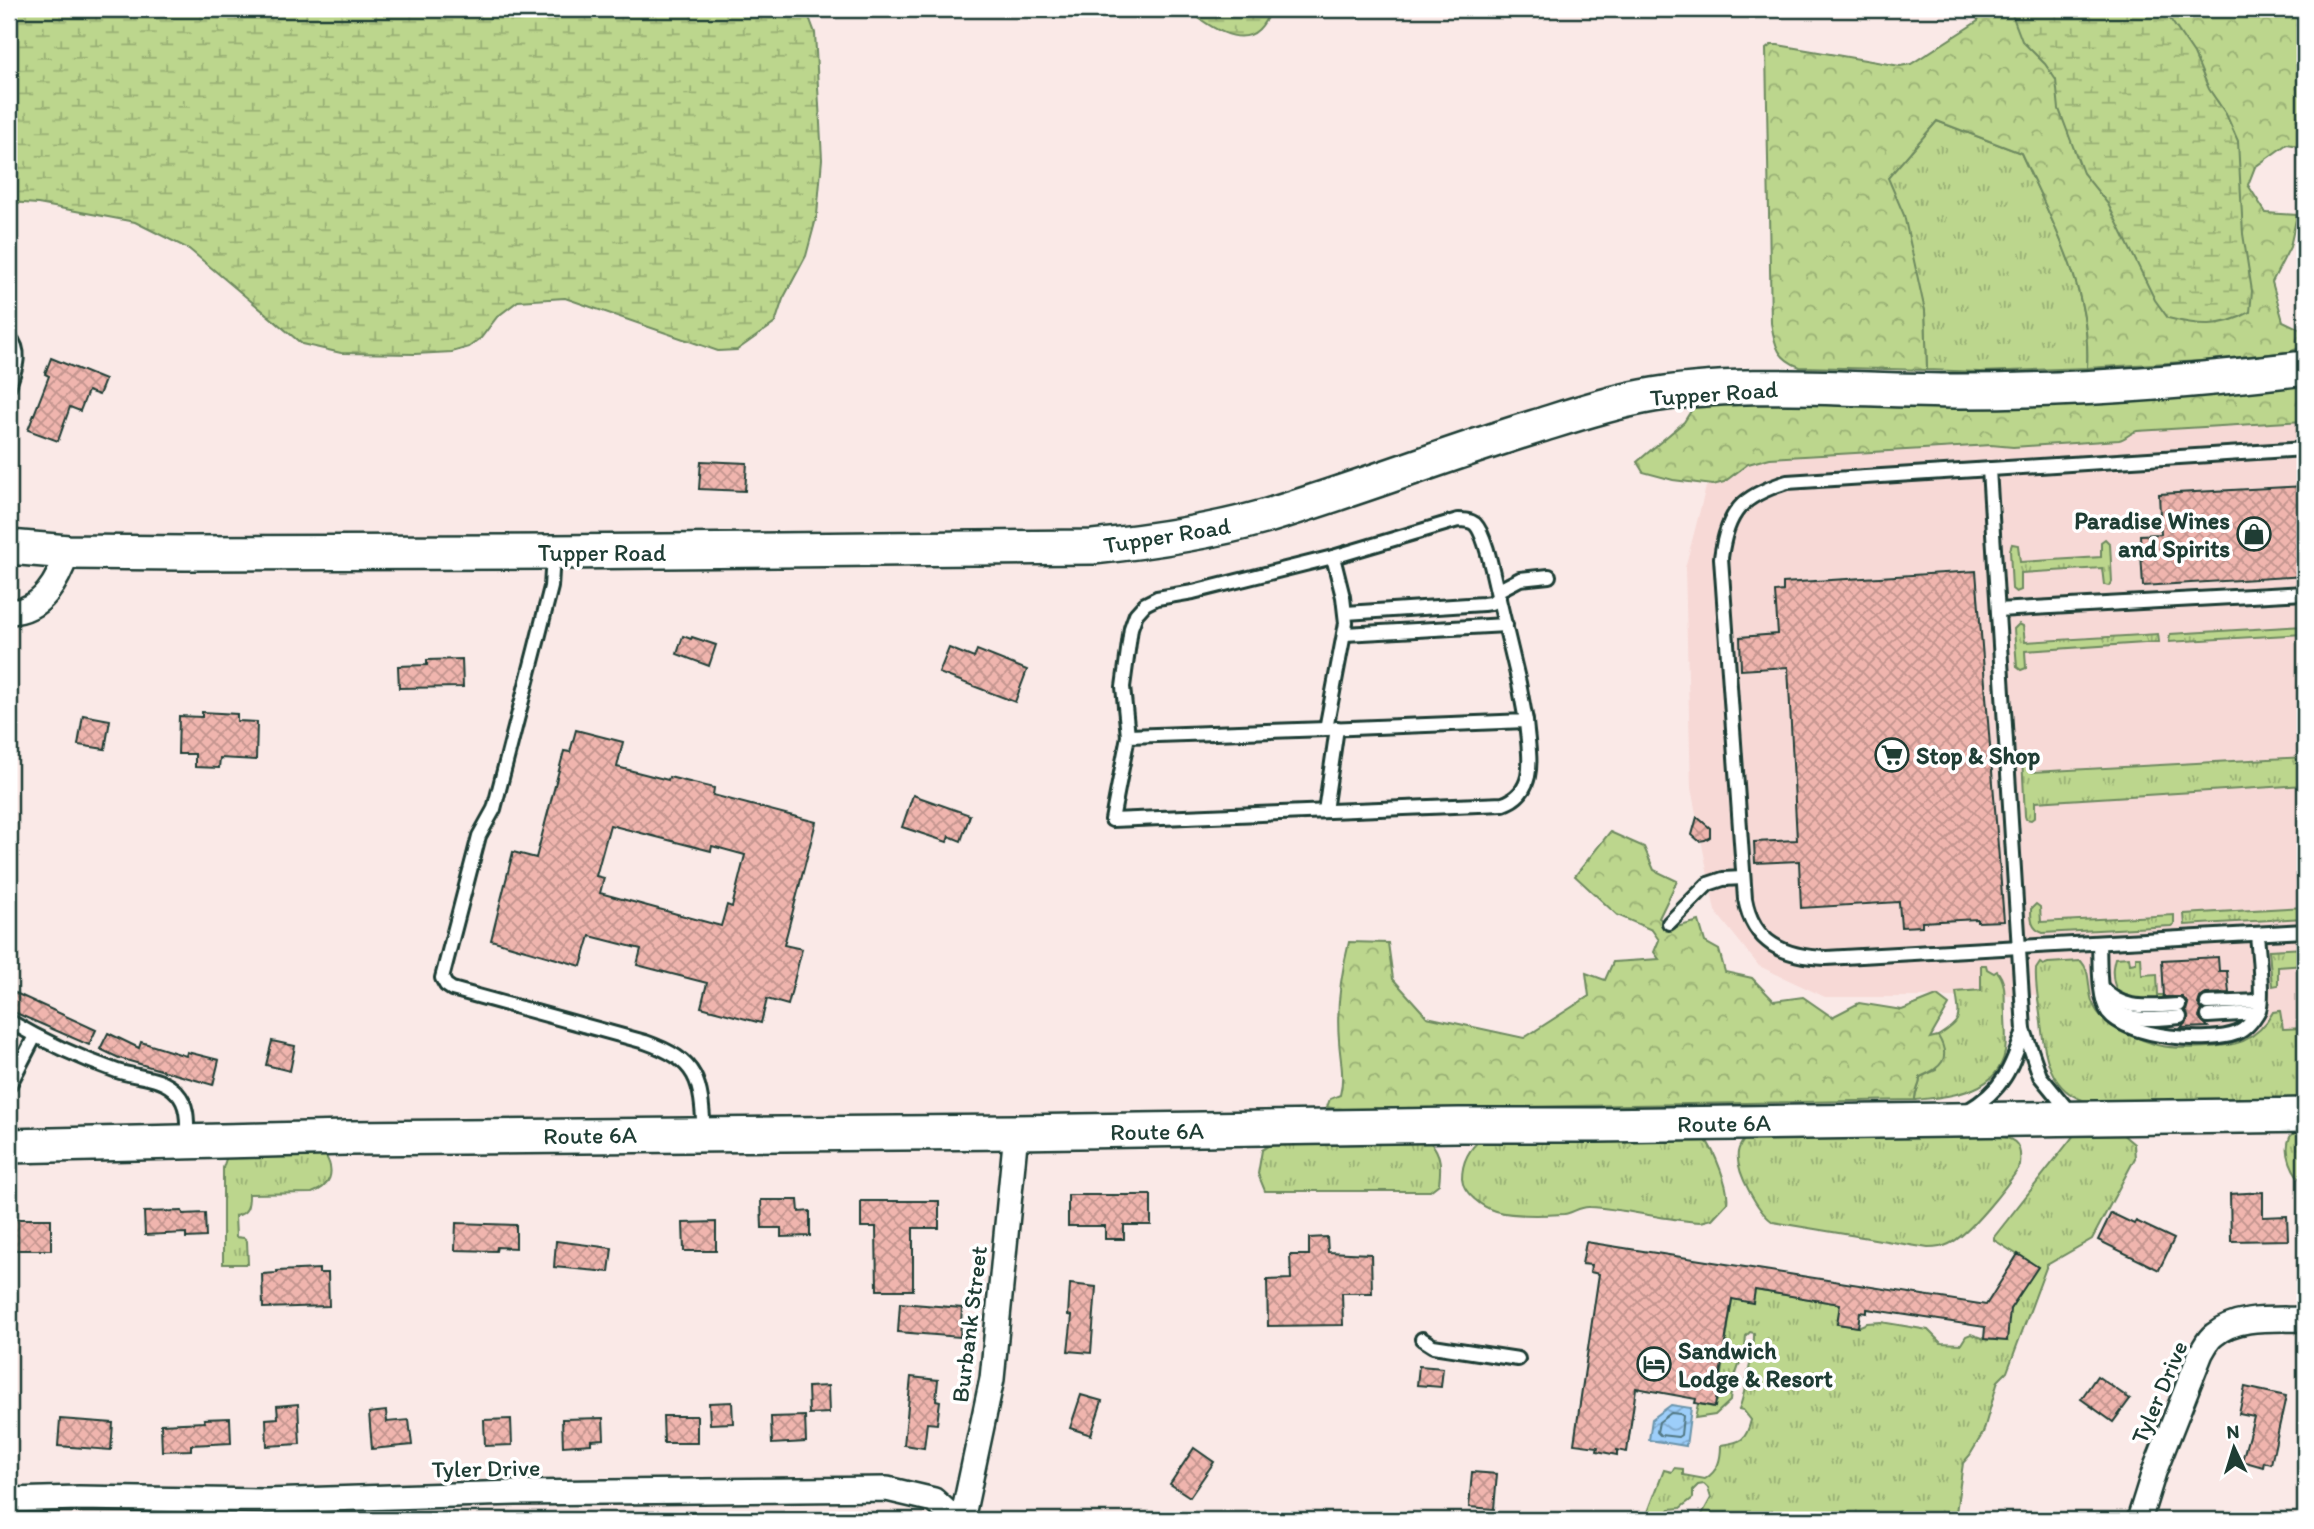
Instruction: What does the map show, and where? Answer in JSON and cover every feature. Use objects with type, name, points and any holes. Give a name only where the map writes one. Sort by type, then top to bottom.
[{"type":"main road","name":"Tupper Road","points":[[9,547],[68,552],[552,552],[1093,547],[1156,541],[1218,529],[1263,517],[1590,409],[1695,389],[2024,390],[2212,379],[2305,368]]},
{"type":"main road","name":"Route 6A","points":[[9,1146],[704,1134],[2305,1115]]},
{"type":"street","points":[[9,612],[15,612],[41,600],[58,581],[68,552]]},
{"type":"street","name":"Burbank Street","points":[[959,1520],[992,1379],[1016,1132]]},
{"type":"street","name":"Tyler Drive","points":[[2138,1520],[2201,1353],[2211,1336],[2228,1326],[2251,1321],[2305,1319]]},
{"type":"street","name":"Tyler Drive","points":[[9,1500],[79,1498],[266,1501],[515,1493],[887,1489],[934,1500],[959,1520]]},
{"type":"lane","points":[[9,337],[14,343],[18,360],[9,386]]},
{"type":"lane","points":[[2305,449],[1787,482],[1751,498],[1737,509],[1723,541],[1721,558],[1743,878],[1748,916],[1754,929],[1780,950],[1826,958],[2305,932]]},
{"type":"lane","points":[[1989,469],[2024,1030],[2040,1076],[2075,1118]]},
{"type":"lane","points":[[1458,520],[1467,520],[1475,525],[1481,534],[1498,594],[1526,721],[1528,779],[1524,790],[1516,799],[1503,804],[1112,820],[1128,736],[1123,687],[1131,628],[1136,614],[1145,604],[1157,598],[1193,592],[1333,557],[1458,520]]},
{"type":"lane","points":[[552,552],[553,579],[536,650],[494,809],[478,836],[442,978],[452,989],[645,1042],[667,1051],[690,1067],[696,1077],[702,1100],[704,1134]]},
{"type":"lane","points":[[1325,811],[1346,613],[1333,557]]},
{"type":"lane","points":[[1346,613],[1491,603],[1498,594],[1520,579],[1549,576]]},
{"type":"lane","points":[[1998,610],[2305,593]]},
{"type":"lane","points":[[1345,634],[1506,625]]},
{"type":"lane","points":[[1128,736],[1526,721]]},
{"type":"lane","points":[[1669,923],[1708,884],[1723,879],[1743,878]]},
{"type":"lane","points":[[2099,943],[2103,994],[2111,1016],[2141,1031],[2168,1037],[2228,1035],[2247,1027],[2259,1004],[2257,934]]},
{"type":"lane","points":[[2103,994],[2118,1002],[2180,1011]]},
{"type":"lane","points":[[2207,1010],[2259,1004]]},
{"type":"lane","points":[[9,1021],[35,1036],[119,1072],[164,1082],[184,1102],[187,1141]]},
{"type":"lane","points":[[1951,1120],[1980,1103],[2008,1075],[2024,1030]]},
{"type":"lane","points":[[9,1086],[35,1036]]},
{"type":"lane","points":[[1422,1339],[1433,1346],[1518,1359]]},
{"type":"shaded area","points":[[2305,404],[2305,1056],[2158,1062],[2108,1037],[2075,993],[1988,997],[1825,997],[1759,966],[1715,911],[1691,788],[1685,568],[1706,487],[1774,448]]},
{"type":"green space","points":[[9,9],[637,9],[651,13],[655,9],[806,9],[815,33],[822,159],[817,215],[806,256],[783,299],[775,323],[737,350],[718,351],[565,298],[518,301],[497,317],[481,338],[469,347],[452,352],[341,353],[302,344],[189,249],[135,222],[38,204],[9,202]]},
{"type":"green space","points":[[1187,9],[1270,9],[1263,24],[1254,33],[1233,36],[1209,25]]},
{"type":"green space","points":[[1976,9],[2305,9],[2305,147],[2287,144],[2255,167],[2248,185],[2266,213],[2297,215],[2290,247],[2272,282],[2283,321],[2300,329],[2305,335],[2302,347],[2289,352],[2200,361],[2087,368],[2083,312],[2068,258],[2021,153],[1937,121],[1888,178],[1904,215],[1925,311],[1927,370],[1800,367],[1786,360],[1778,350],[1771,323],[1766,49],[1771,45],[1778,45],[1900,66],[1911,64],[1978,21]]},
{"type":"green space","points":[[2010,9],[2164,10],[2194,54],[2209,89],[2226,114],[2238,141],[2243,234],[2252,291],[2250,312],[2229,321],[2210,324],[2168,318],[2155,300],[2108,204],[2083,173],[2059,109],[2056,80],[2045,64],[2022,41]]},
{"type":"green space","points":[[1937,121],[2021,153],[2068,257],[2083,312],[2087,368],[1980,372],[1927,370],[1925,311],[1887,178]]},
{"type":"green space","points":[[2305,383],[2305,421],[2137,431],[2119,440],[1770,458],[1748,464],[1724,482],[1713,485],[1673,480],[1643,472],[1637,462],[1684,422],[1696,403]]},
{"type":"green space","points":[[2105,539],[2110,544],[2110,586],[2104,585],[2102,568],[2021,573],[2021,590],[2016,592],[2012,589],[2012,544],[2018,545],[2020,562],[2101,557],[2101,542]]},
{"type":"green space","points":[[2305,608],[2305,638],[2304,634],[2169,642],[2170,634],[2304,626]]},
{"type":"green space","points":[[2019,624],[2023,626],[2025,642],[2158,634],[2159,642],[2025,651],[2026,668],[2021,670],[2017,667],[2014,629]]},
{"type":"green space","points":[[2027,754],[2031,758],[2033,772],[2305,757],[2305,785],[2035,802],[2035,817],[2031,820],[2025,816],[2022,757]]},
{"type":"green space","points":[[1610,832],[1644,847],[1654,870],[1677,881],[1659,918],[1673,928],[1699,921],[1705,942],[1719,950],[1725,972],[1752,978],[1774,1001],[1803,997],[1832,1017],[1859,1003],[1902,1010],[1937,996],[1949,1005],[1930,1038],[1938,1036],[1944,1057],[1939,1066],[1920,1077],[1915,1100],[1342,1110],[1327,1107],[1330,1099],[1340,1095],[1341,1088],[1339,1003],[1349,942],[1388,943],[1393,979],[1427,1017],[1524,1038],[1589,996],[1586,973],[1605,980],[1613,962],[1659,959],[1654,952],[1659,940],[1652,930],[1617,915],[1575,876]]},
{"type":"green space","points":[[2036,904],[2040,907],[2041,922],[2174,915],[2174,924],[2043,933],[2034,927],[2032,920],[2031,909]]},
{"type":"green space","points":[[2305,907],[2305,918],[2185,925],[2184,914]]},
{"type":"green space","points":[[2305,948],[2305,965],[2278,967],[2278,985],[2272,986],[2269,950]]},
{"type":"green space","points":[[2129,957],[2130,964],[2136,963],[2136,957],[2141,957],[2142,975],[2157,974],[2158,995],[2163,995],[2163,1001],[2138,1000],[2118,991],[2113,973],[2115,958]]},
{"type":"green space","points":[[2081,961],[2097,1012],[2116,1027],[2157,1045],[2213,1047],[2243,1041],[2264,1025],[2273,1012],[2280,1011],[2283,1029],[2305,1028],[2305,1098],[2090,1102],[2076,1097],[2056,1080],[2050,1068],[2043,1042],[2036,969],[2040,963],[2043,965]]},
{"type":"green space","points":[[1981,965],[1986,965],[1987,969],[1994,973],[1997,971],[2004,985],[2006,1043],[2000,1066],[1982,1085],[1970,1090],[1915,1100],[1920,1077],[1936,1070],[1938,1036],[1952,1027],[1958,1018],[1956,992],[1981,990]]},
{"type":"green space","points":[[2305,1130],[2305,1183],[2293,1169],[2288,1143],[2291,1135]]},
{"type":"green space","points":[[2075,1134],[2122,1134],[2134,1144],[2135,1158],[2092,1239],[2047,1265],[2007,1372],[1998,1381],[1983,1433],[1963,1463],[1953,1520],[1699,1520],[1711,1498],[1704,1484],[1693,1490],[1693,1498],[1680,1508],[1670,1509],[1661,1520],[1645,1520],[1664,1470],[1672,1472],[1674,1468],[1683,1469],[1683,1475],[1705,1479],[1718,1465],[1721,1445],[1742,1439],[1747,1432],[1751,1420],[1739,1409],[1749,1371],[1754,1333],[1750,1332],[1746,1336],[1745,1351],[1735,1377],[1730,1401],[1715,1415],[1695,1418],[1698,1404],[1714,1407],[1717,1401],[1732,1299],[1755,1290],[1840,1304],[1838,1324],[1858,1327],[1881,1322],[1928,1330],[1941,1343],[1961,1344],[1966,1336],[1971,1334],[1984,1339],[2007,1341],[1998,1328],[2037,1267],[1994,1240],[1994,1237]]},
{"type":"green space","points":[[1986,1135],[2008,1138],[2017,1144],[2020,1166],[1998,1197],[1967,1231],[1949,1244],[1936,1248],[1773,1222],[1761,1210],[1749,1190],[1738,1160],[1739,1148],[1746,1138]]},
{"type":"green space","points":[[1483,1138],[1705,1139],[1720,1170],[1727,1203],[1712,1219],[1701,1222],[1590,1207],[1557,1214],[1502,1213],[1474,1199],[1463,1184],[1463,1166],[1467,1156]]},
{"type":"green space","points":[[1430,1142],[1439,1156],[1440,1167],[1439,1184],[1430,1191],[1265,1191],[1258,1174],[1262,1150],[1273,1143]]},
{"type":"green space","points":[[325,1155],[330,1167],[329,1178],[318,1190],[312,1193],[249,1194],[247,1209],[235,1216],[236,1237],[247,1241],[248,1264],[223,1264],[223,1168],[227,1156]]},
{"type":"water","points":[[1671,1405],[1691,1408],[1686,1446],[1649,1440],[1652,1419]]},
{"type":"building","points":[[51,358],[105,380],[99,395],[88,391],[80,411],[70,407],[58,441],[28,430],[49,376],[45,374]]},
{"type":"building","points":[[701,461],[747,463],[745,491],[699,489]]},
{"type":"building","points":[[2305,486],[2305,576],[2143,586],[2140,535],[2161,534],[2159,494]]},
{"type":"building","name":"Stop & Shop","points":[[1976,571],[2004,921],[1977,922],[1977,919],[1922,922],[1922,926],[1901,927],[1899,902],[1801,908],[1799,861],[1755,863],[1754,842],[1797,840],[1788,667],[1741,670],[1740,637],[1778,634],[1775,592],[1783,591],[1783,583]]},
{"type":"building","points":[[683,636],[716,645],[709,666],[677,654]]},
{"type":"building","points":[[949,648],[974,658],[977,650],[1027,670],[1015,702],[939,673]]},
{"type":"building","points":[[462,659],[463,687],[399,688],[398,666],[427,665],[427,660]]},
{"type":"building","points":[[202,712],[237,714],[237,721],[257,722],[256,760],[220,758],[219,768],[195,767],[195,754],[178,754],[179,716],[202,717]]},
{"type":"building","points":[[83,715],[110,720],[105,749],[78,745]]},
{"type":"building","points":[[576,730],[623,742],[617,767],[714,788],[713,795],[816,822],[784,945],[802,949],[788,1005],[767,999],[761,1023],[701,1007],[707,983],[637,965],[641,949],[590,936],[581,966],[491,940],[513,852],[536,858],[564,751],[570,752]],"holes":[[[610,825],[711,851],[712,846],[745,855],[732,907],[727,905],[721,926],[600,893],[604,878],[596,876]]]},
{"type":"building","points":[[913,795],[970,815],[961,841],[949,836],[947,842],[902,827]]},
{"type":"building","points":[[1697,817],[1710,828],[1710,837],[1705,840],[1699,841],[1692,835]]},
{"type":"building","points":[[2218,957],[2219,971],[2227,971],[2229,993],[2206,994],[2200,998],[2198,1004],[2202,1010],[2199,1017],[2208,1027],[2181,1028],[2188,1020],[2188,1004],[2182,997],[2164,997],[2162,960]]},
{"type":"building","points":[[9,990],[96,1030],[89,1045],[9,1010]]},
{"type":"building","points":[[108,1033],[139,1048],[141,1042],[186,1056],[187,1052],[219,1060],[213,1085],[119,1058],[100,1049]]},
{"type":"building","points":[[272,1041],[295,1046],[290,1071],[266,1065]]},
{"type":"building","points":[[2263,1192],[2263,1217],[2287,1216],[2288,1240],[2231,1241],[2230,1194]]},
{"type":"building","points":[[1068,1195],[1151,1195],[1151,1225],[1124,1225],[1124,1239],[1105,1239],[1105,1226],[1068,1226]]},
{"type":"building","points":[[761,1200],[798,1200],[799,1212],[810,1211],[810,1236],[781,1237],[781,1228],[762,1228]]},
{"type":"building","points":[[861,1201],[939,1201],[939,1228],[913,1228],[913,1290],[877,1290],[876,1227],[861,1227]]},
{"type":"building","points":[[182,1211],[183,1214],[205,1213],[206,1237],[186,1238],[186,1233],[145,1235],[144,1212]]},
{"type":"building","points":[[2111,1213],[2134,1224],[2136,1221],[2174,1239],[2159,1270],[2098,1240]]},
{"type":"building","points":[[9,1219],[51,1219],[51,1250],[9,1250]]},
{"type":"building","points":[[716,1222],[716,1251],[684,1251],[683,1223]]},
{"type":"building","points":[[456,1223],[516,1225],[516,1248],[497,1247],[496,1251],[455,1250]]},
{"type":"building","points":[[1327,1237],[1328,1252],[1371,1254],[1372,1293],[1342,1293],[1343,1325],[1268,1326],[1267,1280],[1291,1279],[1290,1255],[1309,1255],[1309,1238]]},
{"type":"building","points":[[556,1241],[612,1248],[609,1272],[554,1267]]},
{"type":"building","name":"Sandwich Lodge & Resort","points":[[1586,1242],[1986,1305],[2018,1254],[2038,1267],[2010,1309],[2007,1341],[1984,1339],[1985,1327],[1867,1309],[1867,1313],[1860,1312],[1858,1327],[1837,1324],[1840,1304],[1755,1290],[1753,1303],[1732,1299],[1715,1407],[1695,1403],[1696,1399],[1636,1388],[1627,1452],[1617,1450],[1617,1455],[1597,1451],[1598,1447],[1574,1444],[1599,1274],[1590,1272],[1591,1265],[1582,1264]]},
{"type":"building","points":[[319,1269],[319,1273],[328,1273],[329,1306],[263,1308],[262,1274]]},
{"type":"building","points":[[1070,1284],[1096,1287],[1091,1353],[1068,1351],[1072,1316],[1068,1315]]},
{"type":"building","points":[[900,1303],[962,1308],[960,1337],[898,1332]]},
{"type":"building","points":[[1419,1366],[1443,1368],[1441,1387],[1417,1385]]},
{"type":"building","points":[[2097,1376],[2130,1399],[2113,1422],[2081,1399]]},
{"type":"building","points":[[911,1377],[938,1380],[936,1400],[940,1401],[937,1424],[927,1423],[924,1448],[904,1445]]},
{"type":"building","points":[[828,1386],[829,1413],[809,1414],[808,1387]]},
{"type":"building","points":[[2245,1387],[2286,1396],[2271,1464],[2264,1462],[2263,1467],[2242,1461],[2254,1417],[2239,1414]]},
{"type":"building","points":[[1081,1395],[1102,1401],[1091,1435],[1070,1428]]},
{"type":"building","points":[[732,1402],[733,1423],[710,1424],[709,1403]]},
{"type":"building","points":[[298,1404],[300,1444],[267,1446],[266,1419],[278,1418],[277,1406]]},
{"type":"building","points":[[386,1411],[387,1422],[409,1420],[412,1445],[372,1449],[369,1413]]},
{"type":"building","points":[[663,1416],[697,1416],[697,1443],[664,1443]]},
{"type":"building","points":[[805,1416],[806,1442],[772,1444],[771,1417]]},
{"type":"building","points":[[230,1418],[231,1443],[191,1445],[191,1450],[162,1451],[161,1424]]},
{"type":"building","points":[[603,1418],[604,1439],[591,1440],[591,1444],[563,1446],[562,1419]]},
{"type":"building","points":[[60,1419],[113,1423],[111,1450],[58,1446]]},
{"type":"building","points":[[511,1419],[512,1445],[485,1446],[484,1420]]},
{"type":"building","points":[[1194,1448],[1214,1462],[1190,1497],[1170,1484]]},
{"type":"building","points":[[1472,1472],[1497,1474],[1494,1509],[1469,1507]]},
{"type":"place","name":"Paradise Wines and Spirits","points":[[2254,534]]},
{"type":"place","name":"Stop & Shop","points":[[1892,755]]},
{"type":"place","name":"Sandwich Lodge & Resort","points":[[1654,1364]]}]
